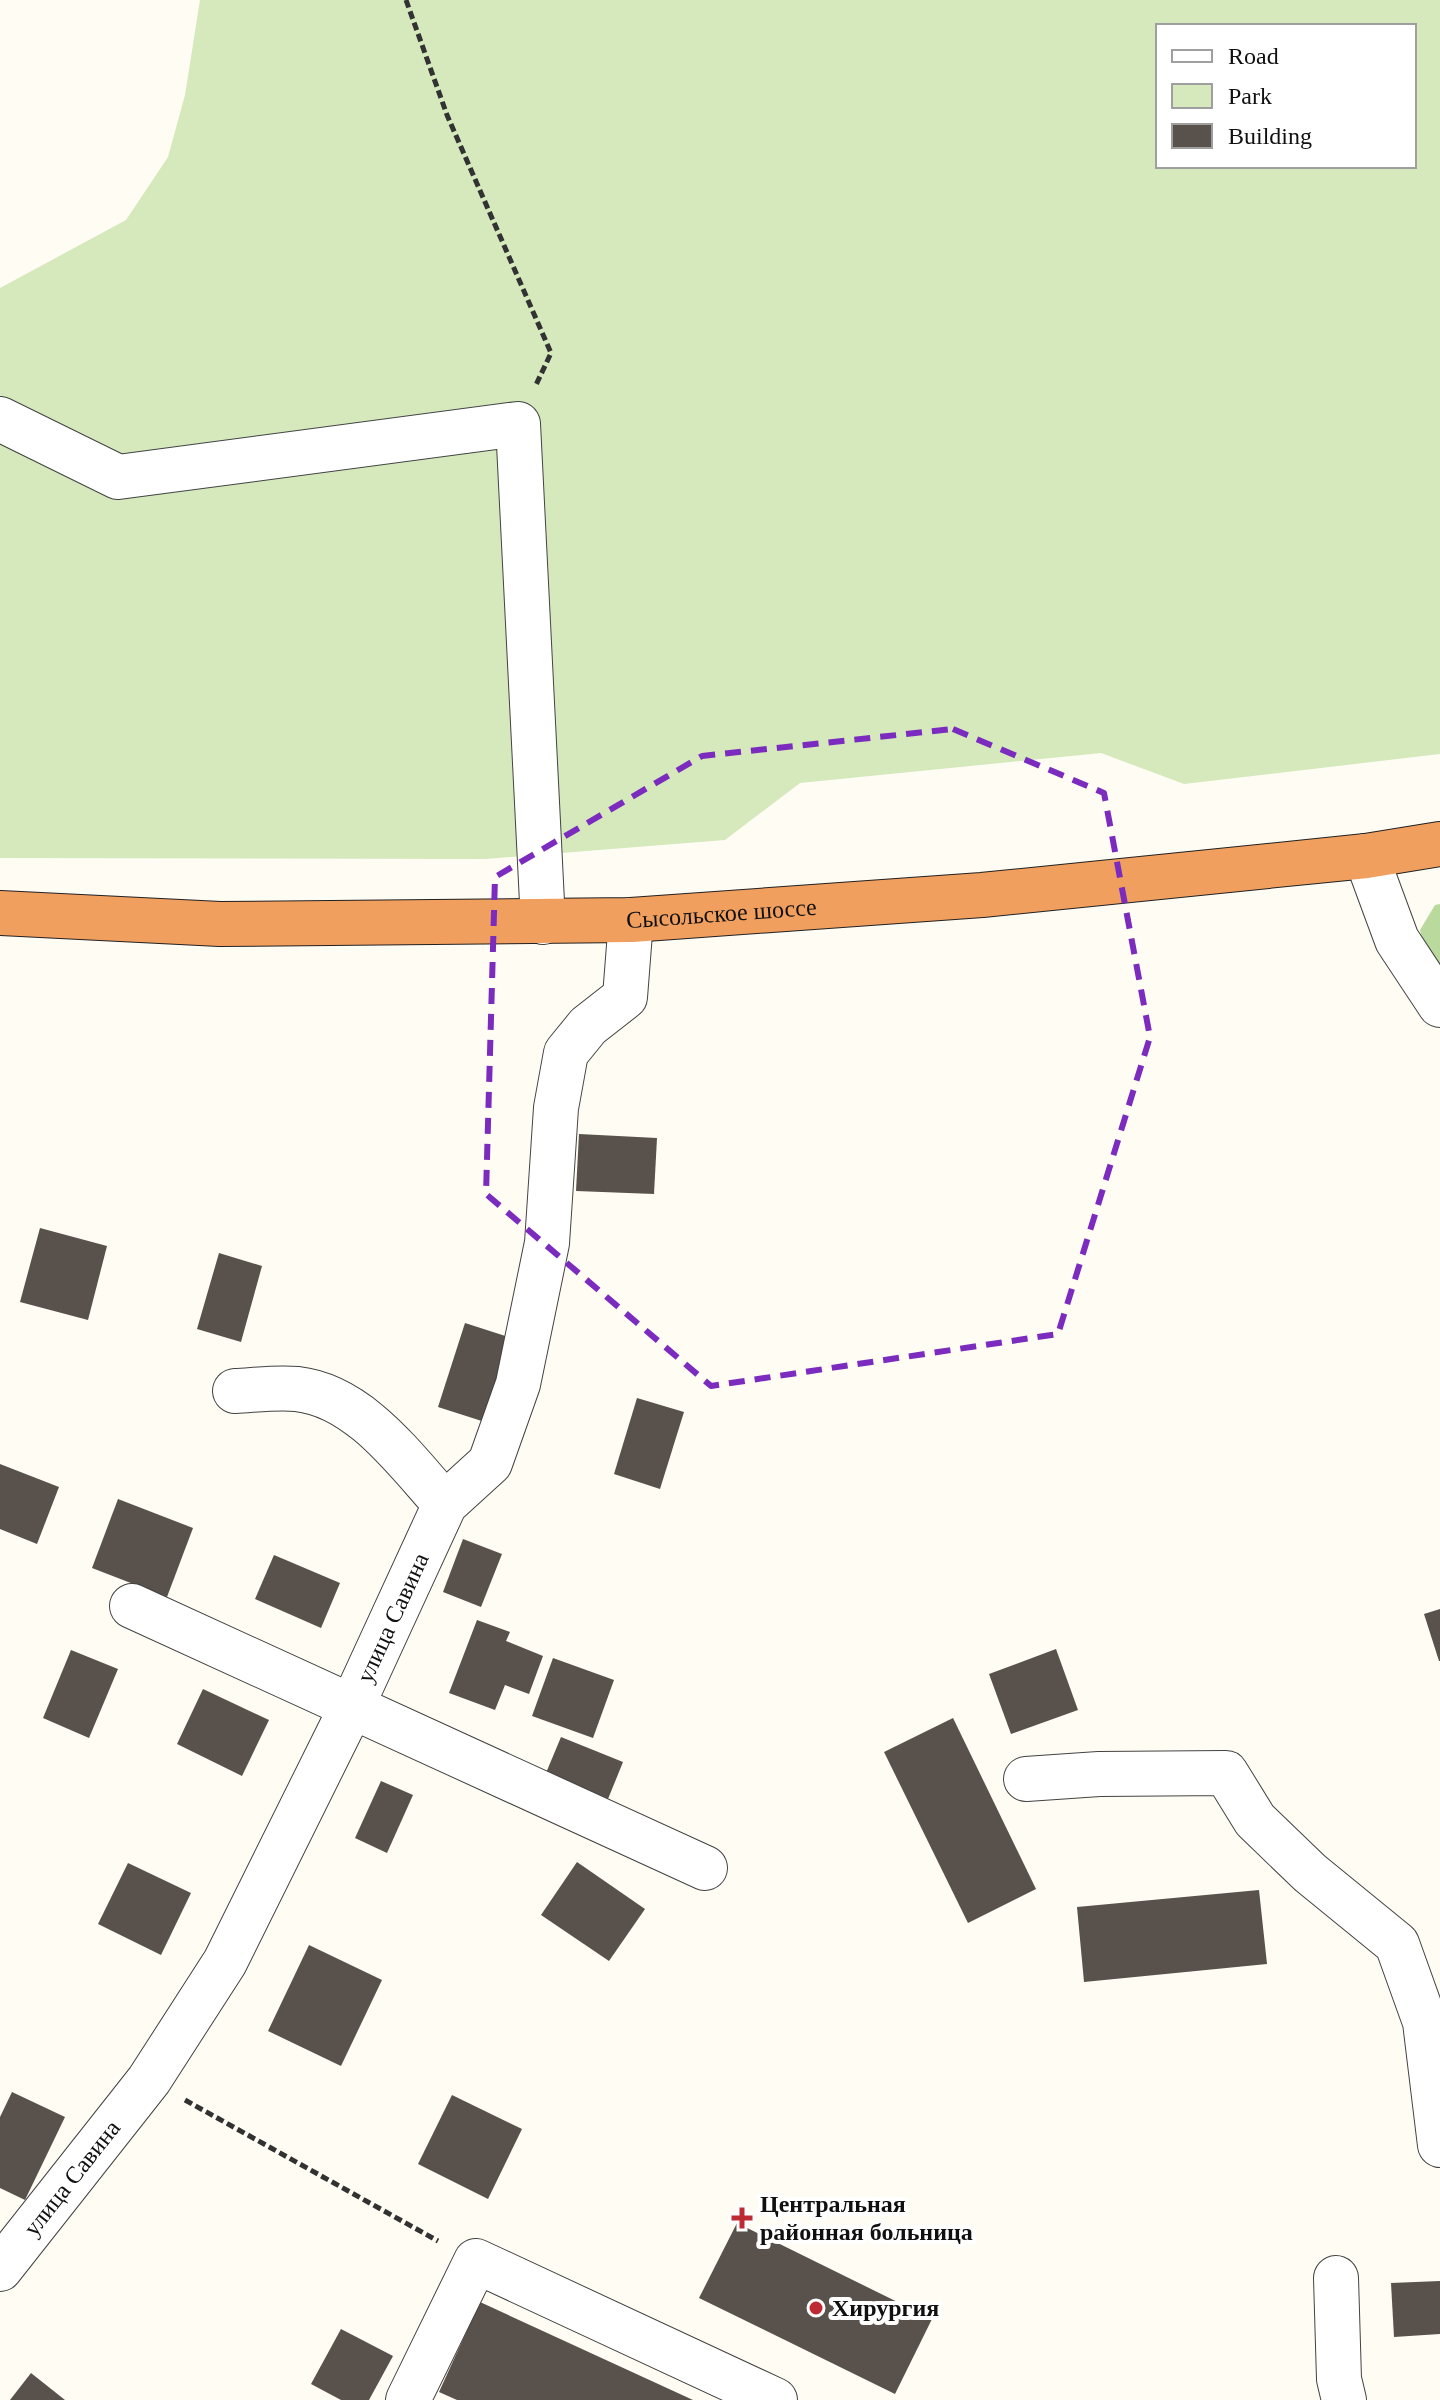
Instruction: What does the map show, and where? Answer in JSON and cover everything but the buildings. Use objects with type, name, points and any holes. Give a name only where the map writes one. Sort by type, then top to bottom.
[{"type":"highway","name":"Сысольское шоссе","points":[[0,913],[220,924],[631,920],[982,895],[1366,856],[1440,844]]},
{"type":"street","points":[[0,419],[118,477],[518,424],[543,922]]},
{"type":"street","points":[[1366,856],[1397,940],[1440,1005]]},
{"type":"street","name":"улица Савина","points":[[0,2269],[149,2080],[225,1962],[353,1704],[445,1504],[490,1463],[518,1384],[547,1243],[556,1108],[566,1053],[588,1026],[625,997],[631,920]]},
{"type":"street","points":[[235,1391],[296,1389],[324,1396],[377,1430],[445,1504]]},
{"type":"street","points":[[132,1606],[353,1704],[705,1868]]},
{"type":"street","points":[[1026,1779],[1099,1774],[1226,1773],[1255,1820],[1310,1873],[1397,1944],[1425,2022],[1440,2145]]},
{"type":"street","points":[[408,2400],[476,2261],[775,2400]]},
{"type":"street","points":[[1336,2278],[1339,2379],[1344,2400]]},
{"type":"path","points":[[406,0],[447,115],[551,353],[518,424]]},
{"type":"path","points":[[149,2080],[476,2261]]},
{"type":"highlighted area","points":[[953,729],[1104,793],[1150,1037],[1058,1334],[711,1386],[486,1194],[495,877],[702,756]]},
{"type":"green space","points":[[200,0],[1440,0],[1440,754],[1184,784],[1101,753],[800,783],[725,840],[486,859],[0,858],[0,288],[126,220],[168,157],[185,95]]},
{"type":"green space","points":[[1440,904],[1440,982],[1428,966],[1420,930],[1435,905]]},
{"type":"place","name":"Центральная районная больница","points":[[742,2218]]},
{"type":"place","name":"Хирургия","points":[[816,2308]]}]
